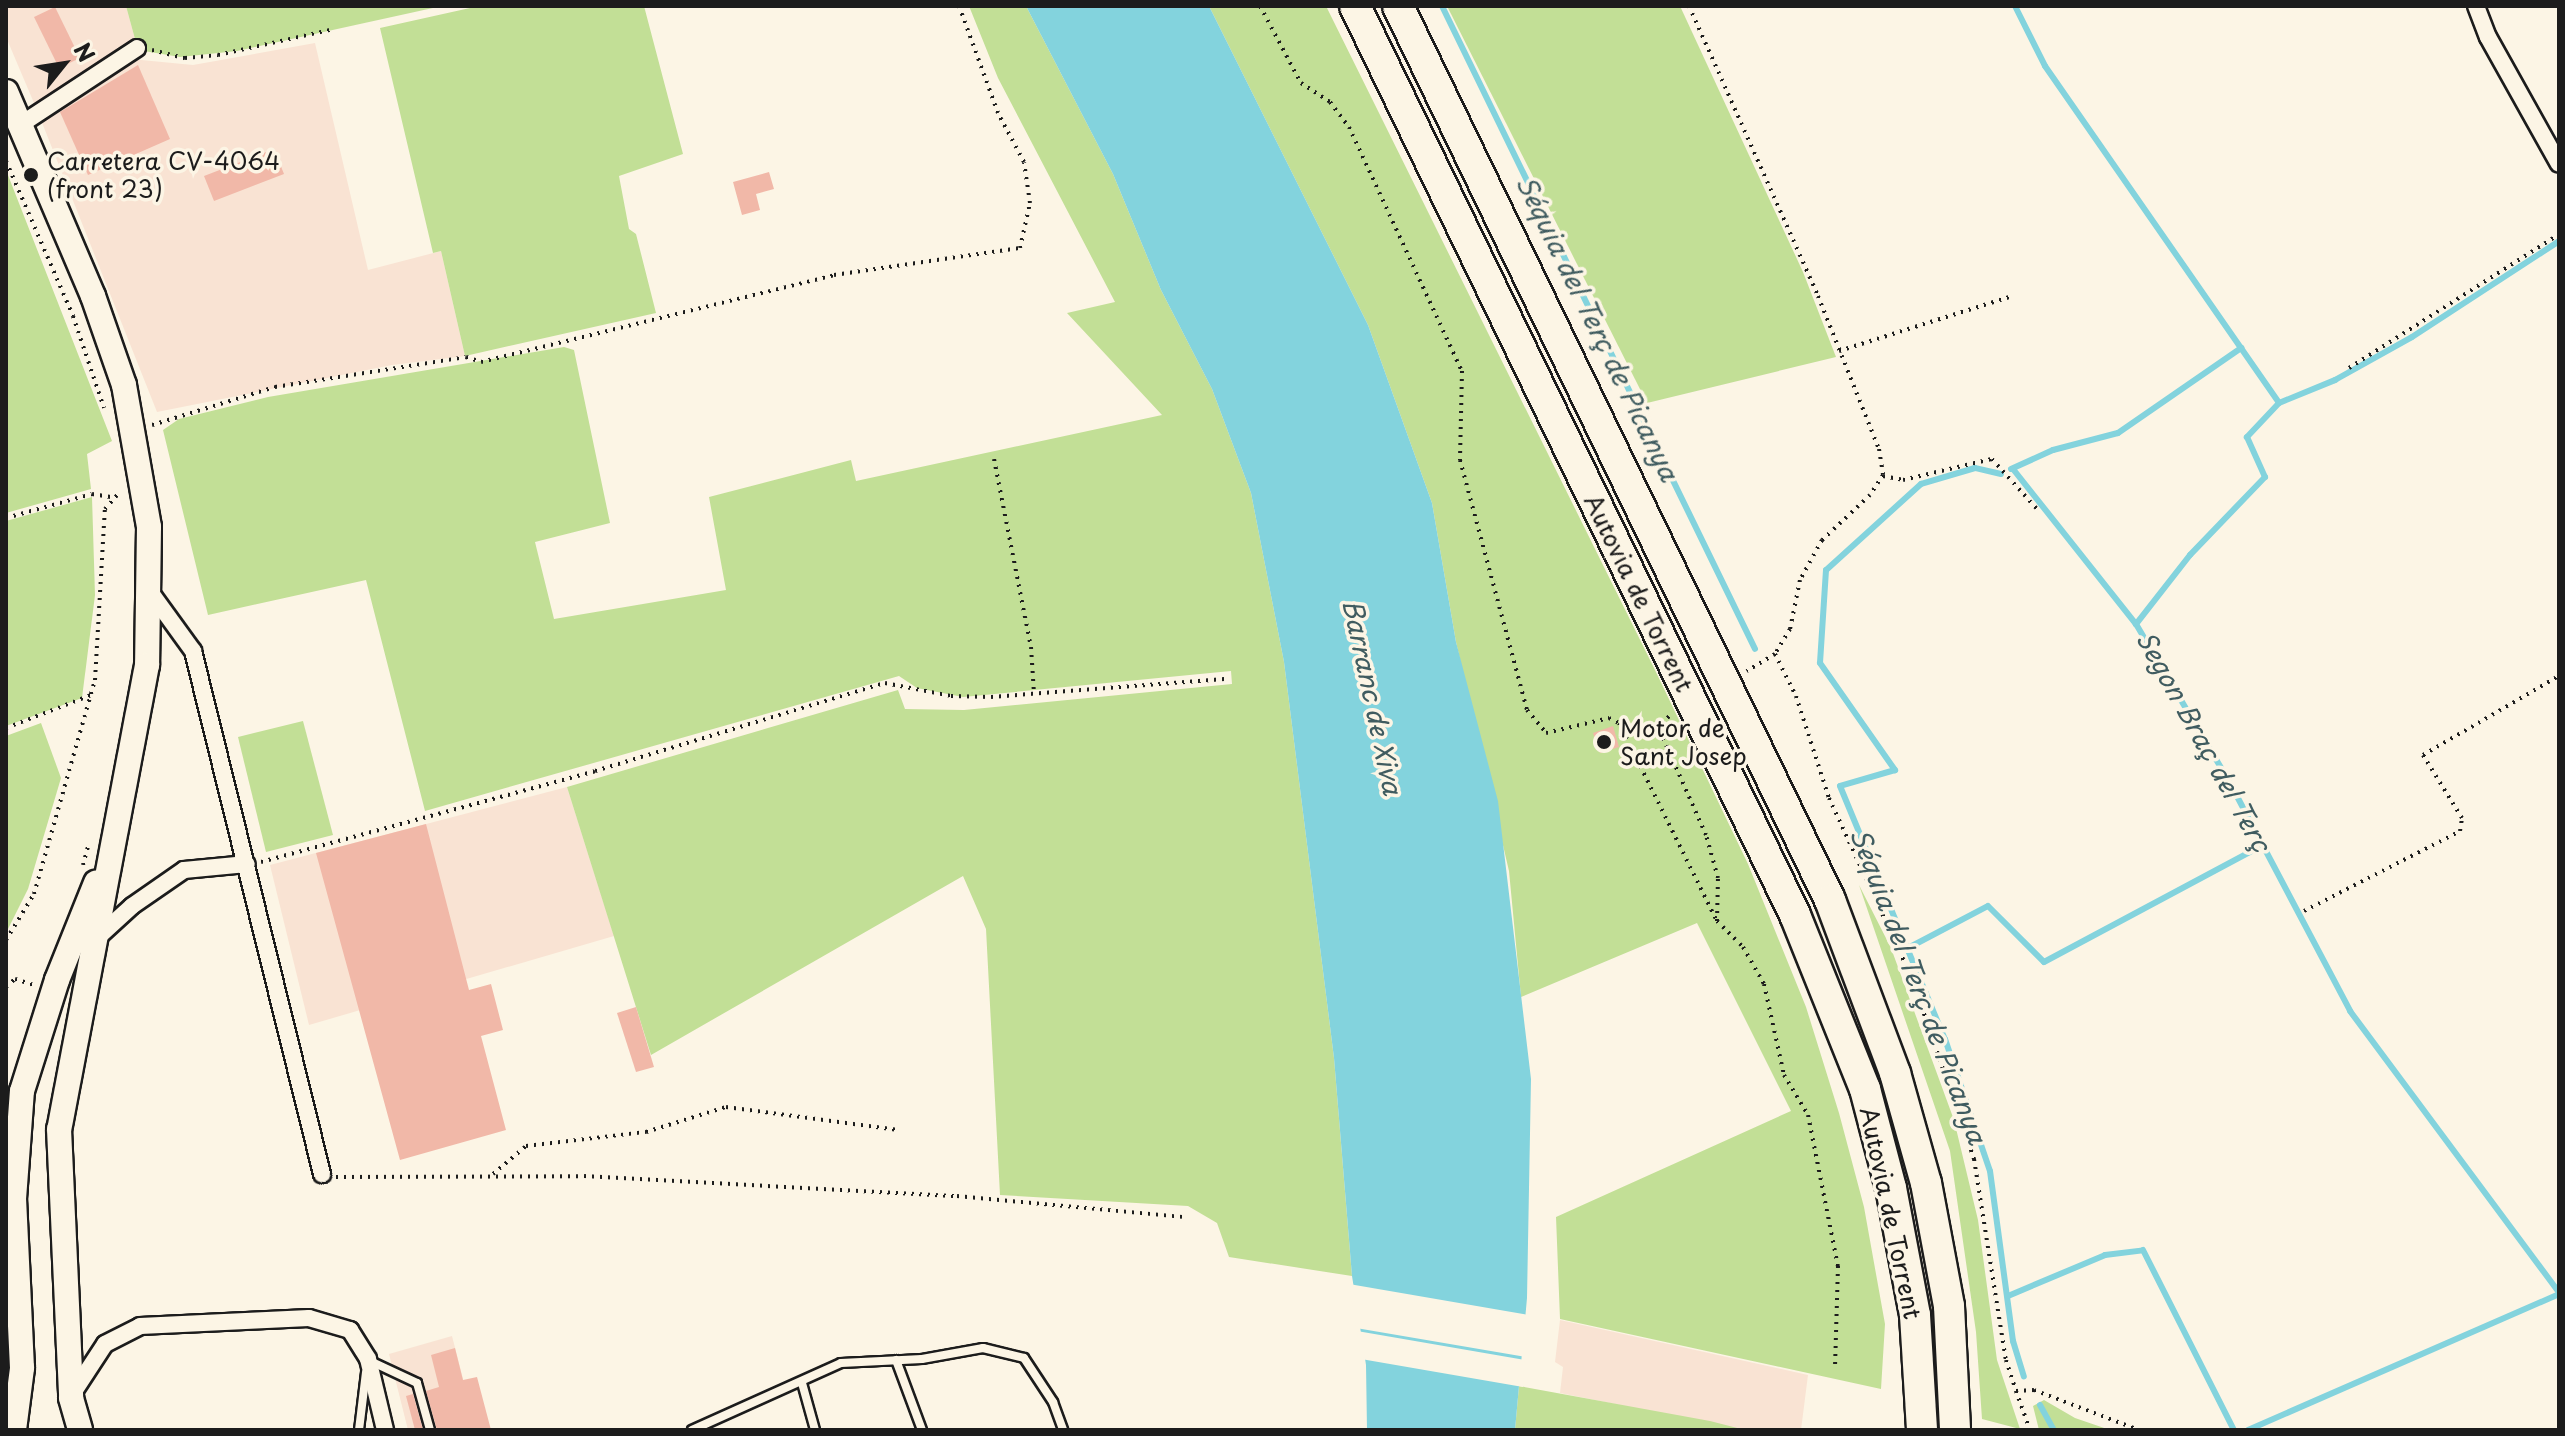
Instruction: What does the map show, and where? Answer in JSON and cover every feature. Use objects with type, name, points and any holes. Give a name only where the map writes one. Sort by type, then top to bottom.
[{"type":"highway","name":"Autovia de Torrent","points":[[1355,6],[1795,915],[1865,1089],[1891,1188],[1915,1315],[1922,1430]]},
{"type":"highway","name":"Autovia de Torrent","points":[[1398,6],[1830,900],[1895,1073],[1926,1183],[1949,1306],[1955,1430]]},
{"type":"highway","points":[[1795,915],[1880,1190],[1901,1319],[1901,1430]]},
{"type":"street","points":[[2476,6],[2488,37],[2559,164]]},
{"type":"street","points":[[20,125],[137,48]]},
{"type":"street","points":[[6,92],[93,296],[134,429],[144,480],[151,593],[147,665],[101,841],[22,1091],[14,1199],[22,1368],[14,1430]]},
{"type":"street","points":[[151,593],[193,651],[322,1174]]},
{"type":"street","points":[[80,1430],[71,1398],[59,1129],[97,938],[101,841]]},
{"type":"street","points":[[97,938],[132,906],[184,870],[247,864]]},
{"type":"street","points":[[71,1398],[105,1344],[140,1326],[309,1318],[350,1330],[368,1359],[385,1430]]},
{"type":"lane","points":[[692,1430],[841,1363],[896,1360],[983,1348],[1024,1358],[1053,1402],[1063,1430]]},
{"type":"lane","points":[[359,1430],[368,1359],[417,1383],[430,1430]]},
{"type":"lane","points":[[896,1360],[922,1430]]},
{"type":"lane","points":[[802,1383],[815,1430]]},
{"type":"path","points":[[134,429],[275,387],[466,357],[481,362],[834,275],[1020,248],[1030,203],[1024,162],[998,113],[959,6]]},
{"type":"path","points":[[1260,6],[1301,83],[1330,102],[1349,127],[1462,371],[1460,460],[1527,710],[1546,733],[1609,718],[1619,723],[1717,921],[1743,947],[1764,984],[1784,1075],[1808,1115],[1838,1266],[1835,1369]]},
{"type":"path","points":[[1689,6],[1839,351],[1879,449],[1883,475],[1870,495],[1822,540],[1800,580],[1790,629],[1775,654],[1747,671]]},
{"type":"path","points":[[137,48],[196,57],[330,30]]},
{"type":"path","points":[[6,161],[73,316],[110,422]]},
{"type":"path","points":[[2349,368],[2559,234]]},
{"type":"path","points":[[1839,351],[2012,296]]},
{"type":"path","points":[[994,459],[1031,647],[1034,693]]},
{"type":"path","points":[[1883,475],[1903,480],[1992,459],[2038,510]]},
{"type":"path","points":[[6,940],[34,894],[91,695],[105,509],[120,489],[144,480]]},
{"type":"path","points":[[120,489],[122,506]]},
{"type":"path","points":[[6,518],[92,494],[111,497]]},
{"type":"path","points":[[1775,654],[1796,696],[1829,798],[1911,976],[1974,1159],[2006,1360],[2030,1430]]},
{"type":"path","points":[[2304,911],[2460,831],[2462,818],[2423,755],[2559,676]]},
{"type":"path","points":[[247,864],[595,771],[885,683],[951,696],[1224,679]]},
{"type":"path","points":[[6,728],[91,695]]},
{"type":"path","points":[[1671,714],[1662,724],[1663,738],[1706,835],[1718,878],[1717,921]]},
{"type":"path","points":[[81,871],[101,841]]},
{"type":"path","points":[[6,987],[15,979],[34,985],[40,971]]},
{"type":"path","points":[[492,1176],[526,1146],[646,1132],[726,1107],[898,1130]]},
{"type":"path","points":[[322,1174],[355,1180],[584,1176],[957,1196],[1182,1217]]},
{"type":"path","points":[[2016,1391],[2034,1390],[2139,1430]]},
{"type":"shaded area","points":[[6,6],[126,6],[138,50],[34,103],[6,37]]},
{"type":"shaded area","points":[[315,43],[368,270],[441,251],[465,356],[392,365],[157,412],[37,110],[131,59],[193,65]]},
{"type":"shaded area","points":[[567,787],[614,936],[309,1025],[270,865]]},
{"type":"shaded area","points":[[1560,1320],[1808,1375],[1801,1430],[1745,1430],[1560,1393],[1563,1367],[1555,1362]]},
{"type":"shaded area","points":[[452,1336],[476,1430],[408,1430],[389,1354]]},
{"type":"green space","points":[[126,6],[442,6],[237,51],[180,57],[138,50]]},
{"type":"green space","points":[[479,6],[644,6],[683,154],[619,176],[629,229],[636,234],[656,313],[465,356],[441,251],[433,253],[380,28]]},
{"type":"green space","points":[[969,6],[1026,6],[1113,174],[1161,290],[1212,389],[1251,493],[1284,662],[1334,1058],[1352,1276],[1229,1257],[1217,1223],[1188,1206],[1000,1195],[986,929],[963,876],[651,1055],[567,787],[898,690],[905,709],[964,710],[1232,684],[1231,671],[963,697],[917,688],[899,676],[425,811],[366,580],[208,615],[163,430],[179,419],[268,397],[564,347],[574,350],[610,523],[535,542],[554,619],[726,590],[709,497],[851,460],[856,481],[1162,415],[1067,313],[1115,302],[998,78]]},
{"type":"green space","points":[[1209,6],[1326,6],[1655,670],[1748,864],[1806,1007],[1864,1207],[1885,1324],[1881,1389],[1560,1319],[1556,1217],[1791,1111],[1697,923],[1521,997],[1509,871],[1456,642],[1432,503],[1368,325]]},
{"type":"green space","points":[[1447,6],[1680,6],[1803,272],[1836,357],[1647,403]]},
{"type":"green space","points":[[6,170],[112,441],[87,454],[91,489],[6,513]]},
{"type":"green space","points":[[92,497],[95,595],[82,698],[6,726],[6,521]]},
{"type":"green space","points":[[303,721],[333,835],[266,852],[238,737]]},
{"type":"green space","points":[[41,723],[61,778],[28,889],[6,933],[6,736]]},
{"type":"green space","points":[[1859,885],[1891,948],[1954,1120],[1978,1220],[1997,1360],[2020,1429],[1982,1419],[1976,1332],[1950,1151]]},
{"type":"green space","points":[[1519,1386],[1710,1421],[1745,1430],[1515,1430]]},
{"type":"green space","points":[[2044,1400],[2075,1418],[2110,1430],[2039,1430],[2033,1406]]},
{"type":"water","name":"Barranc de Xiva","points":[[1026,6],[1209,6],[1368,325],[1432,503],[1456,642],[1498,801],[1531,1079],[1527,1298],[1515,1430],[1367,1430],[1366,1365],[1352,1276],[1334,1058],[1284,662],[1251,493],[1212,389],[1161,290],[1113,174]]},
{"type":"pier","points":[[1349,1284],[1529,1315],[1526,1357],[1356,1328]]},
{"type":"pier","points":[[1357,1331],[1525,1360],[1523,1387],[1361,1359]]},
{"type":"building","points":[[55,7],[80,58],[59,68],[34,17]]},
{"type":"building","points":[[138,65],[170,139],[88,175],[60,112]]},
{"type":"building","points":[[274,149],[284,174],[214,201],[204,176]]},
{"type":"building","points":[[769,172],[774,189],[756,194],[760,210],[742,215],[733,182]]},
{"type":"building","name":"Motor de Sant Josep","points":[[1613,726],[1619,747],[1600,753],[1593,733]]},
{"type":"building","points":[[426,824],[469,990],[491,984],[503,1030],[481,1036],[506,1130],[400,1160],[316,853]]},
{"type":"building","points":[[636,1007],[654,1067],[636,1072],[617,1013]]},
{"type":"building","points":[[455,1348],[463,1380],[477,1377],[491,1430],[437,1430],[426,1391],[439,1387],[431,1355]]},
{"type":"building","points":[[413,1394],[423,1430],[415,1430],[406,1396]]},
{"type":"waterway","name":"Séquia del Terç de Picanya","points":[[1442,6],[1755,649]]},
{"type":"waterway","name":"Segon Braç del Terç","points":[[2015,6],[2045,66],[2279,403],[2247,437],[2265,477],[2190,555],[2136,624],[2230,783],[2350,1011],[2559,1292]]},
{"type":"waterway","points":[[2279,403],[2335,380],[2412,337],[2559,241]]},
{"type":"waterway","points":[[2011,469],[2053,450],[2118,433],[2241,348]]},
{"type":"waterway","name":"Séquia del Terç de Picanya","points":[[2001,474],[1975,468],[1921,484],[1826,570],[1820,663],[1895,770],[1840,786],[1945,1039],[1990,1171],[2013,1341],[2024,1376]]},
{"type":"waterway","points":[[2013,469],[2136,624]]},
{"type":"waterway","points":[[1908,948],[1988,906],[2044,962],[2263,845]]},
{"type":"waterway","points":[[2008,1296],[2105,1255],[2143,1250],[2234,1430]]},
{"type":"waterway","points":[[2248,1430],[2559,1294]]},
{"type":"waterway","name":"Séquia del Terç de Picanya","points":[[2040,1405],[2054,1430]]},
{"type":"place","name":"Carretera CV-4064 (front 23)","points":[[31,175]]},
{"type":"place","name":"Motor de Sant Josep","points":[[1604,742]]}]
